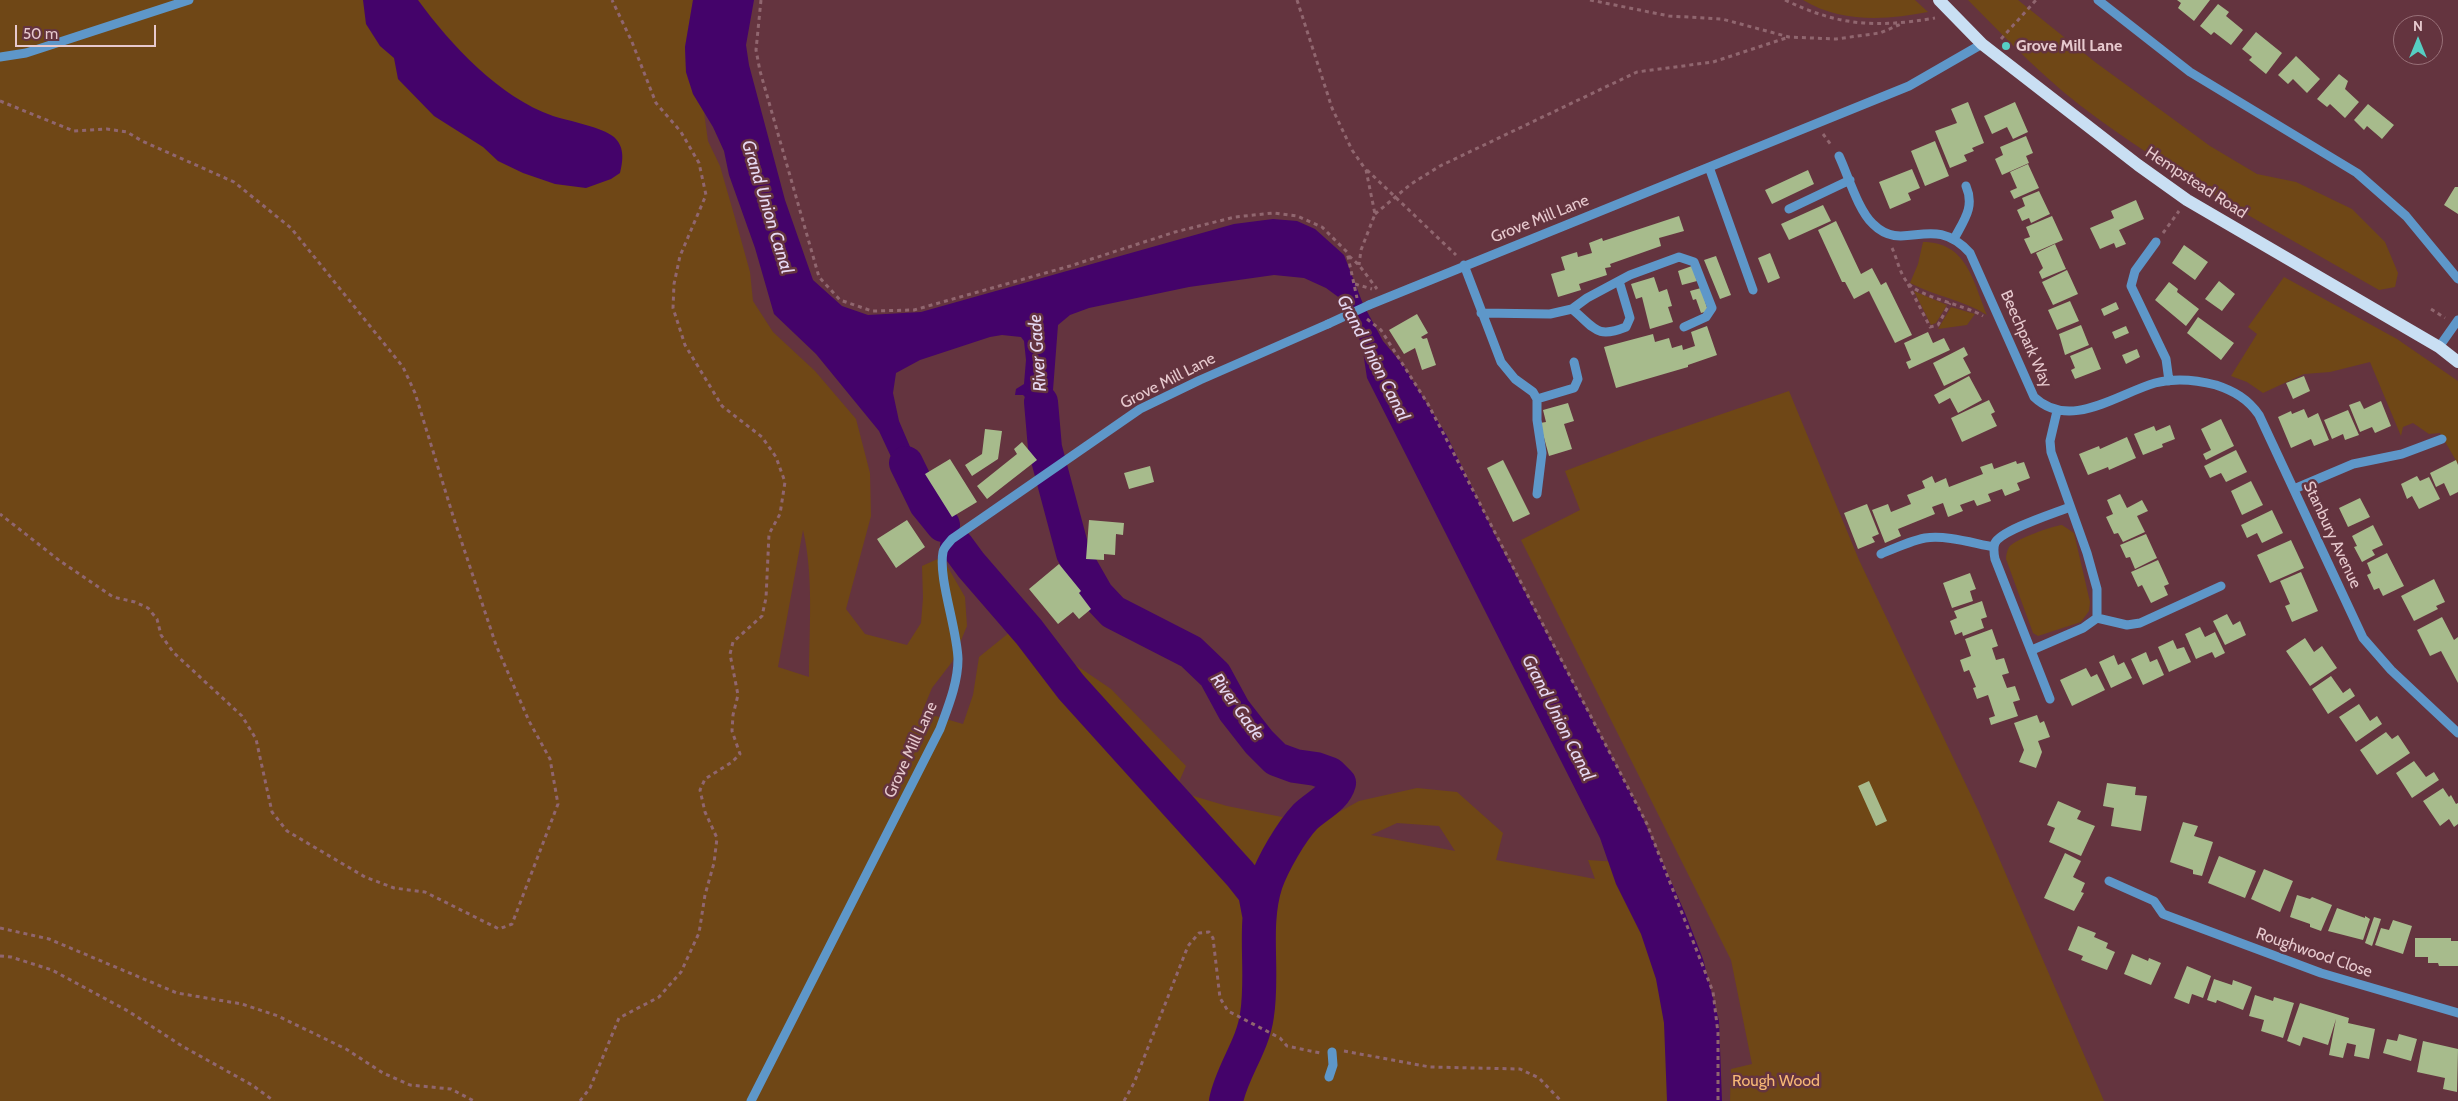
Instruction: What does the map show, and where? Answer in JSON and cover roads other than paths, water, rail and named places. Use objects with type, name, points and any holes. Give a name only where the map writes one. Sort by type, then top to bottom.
[{"type":"main road","name":"Hempstead Road","points":[[1939,0],[1982,44],[2138,165],[2187,200],[2439,347],[2458,362]]},
{"type":"street","points":[[0,57],[26,54],[189,0]]},
{"type":"street","points":[[2098,0],[2190,72],[2357,173],[2406,216],[2458,279]]},
{"type":"street","name":"Grove Mill Lane","points":[[751,1101],[839,932],[944,721],[953,694],[958,660],[954,622],[942,569],[943,550],[952,539],[1140,409],[1200,380],[1464,265],[1909,86],[1982,44]]},
{"type":"street","points":[[1839,156],[1872,224],[1888,235],[1896,237],[1926,232],[1946,235],[1954,239],[1968,214],[1971,203],[1966,186]]},
{"type":"street","points":[[1709,167],[1753,290]]},
{"type":"street","points":[[1790,209],[1850,180]]},
{"type":"street","name":"Beechpark Way","points":[[1954,239],[1964,247],[1975,261],[2034,397],[2048,408],[2057,411]]},
{"type":"street","points":[[2156,242],[2135,271],[2131,286],[2166,359],[2169,380]]},
{"type":"street","points":[[1481,313],[1550,314],[1572,309],[1586,298],[1619,281],[1679,257],[1694,262],[1712,308],[1706,317],[1684,327]]},
{"type":"street","points":[[1464,265],[1501,362],[1515,379],[1533,392],[1537,399],[1536,420],[1542,453],[1537,494]]},
{"type":"street","points":[[1572,309],[1602,333],[1609,334],[1626,327],[1630,318],[1619,281]]},
{"type":"street","points":[[2439,347],[2458,320]]},
{"type":"street","points":[[1537,399],[1574,388],[1578,379],[1574,362]]},
{"type":"street","name":"Stanbury Avenue","points":[[2057,411],[2068,412],[2096,406],[2169,380],[2210,384],[2236,393],[2246,400],[2259,415],[2363,638],[2385,664],[2458,733]]},
{"type":"street","points":[[2057,411],[2050,441],[2051,452],[2070,507],[2081,530],[2097,589],[2097,618]]},
{"type":"street","points":[[2294,489],[2336,469],[2402,454],[2442,439]]},
{"type":"street","points":[[2050,699],[1995,559],[1994,547],[1995,542],[2009,533],[2070,507]]},
{"type":"street","points":[[1881,554],[1919,540],[1937,538],[1994,547]]},
{"type":"street","points":[[2032,650],[2083,628],[2097,618],[2127,625],[2140,623],[2221,586]]},
{"type":"street","name":"Roughwood Close","points":[[2109,881],[2154,901],[2163,914],[2321,973],[2458,1013]]},
{"type":"street","points":[[1329,1078],[1333,1065],[1332,1052]]},
{"type":"water","points":[[363,0],[418,0],[445,34],[495,83],[533,107],[553,116],[594,127],[614,137],[622,150],[620,173],[611,179],[586,188],[555,184],[523,173],[498,161],[483,147],[434,116],[398,79],[394,58],[380,46],[366,24]]},
{"type":"water","name":"Grand Union Canal","points":[[693,0],[754,0],[746,45],[749,65],[785,200],[813,280],[842,306],[868,315],[921,312],[1234,224],[1273,219],[1297,221],[1315,229],[1344,255],[1363,304],[1383,341],[1403,365],[1447,436],[1495,535],[1638,807],[1685,913],[1703,959],[1719,1021],[1722,1101],[1667,1101],[1664,1023],[1656,979],[1641,934],[1616,884],[1600,838],[1367,378],[1362,345],[1341,299],[1326,288],[1304,278],[1274,275],[1189,287],[1089,308],[1070,315],[1058,325],[1052,403],[1053,442],[1045,448],[1035,450],[1029,401],[1023,395],[1015,395],[1016,389],[1024,384],[1026,360],[1024,341],[1021,337],[1002,335],[990,337],[920,360],[896,373],[893,393],[899,421],[932,498],[926,504],[919,505],[893,461],[879,431],[816,354],[774,314],[755,248],[729,175],[724,151],[713,127],[693,94],[686,72],[685,47]]},
{"type":"waterway","name":"River Gade","points":[[1041,402],[1045,448],[1073,553],[1097,595],[1113,612],[1191,652],[1215,675],[1234,710],[1259,742],[1276,759],[1295,766],[1316,769],[1330,774],[1339,783],[1334,793],[1309,813],[1288,839],[1266,883],[1260,916],[1259,998],[1255,1026],[1226,1101]]},
{"type":"waterway","points":[[906,463],[926,504],[943,525]]},
{"type":"waterway","points":[[957,546],[1029,632],[1071,687],[1240,874],[1255,893],[1259,914]]},
{"type":"place","name":"Grove Mill Lane","points":[[2006,46]]},
{"type":"park label","name":"Rough Wood","points":[[1776,1081]]}]
